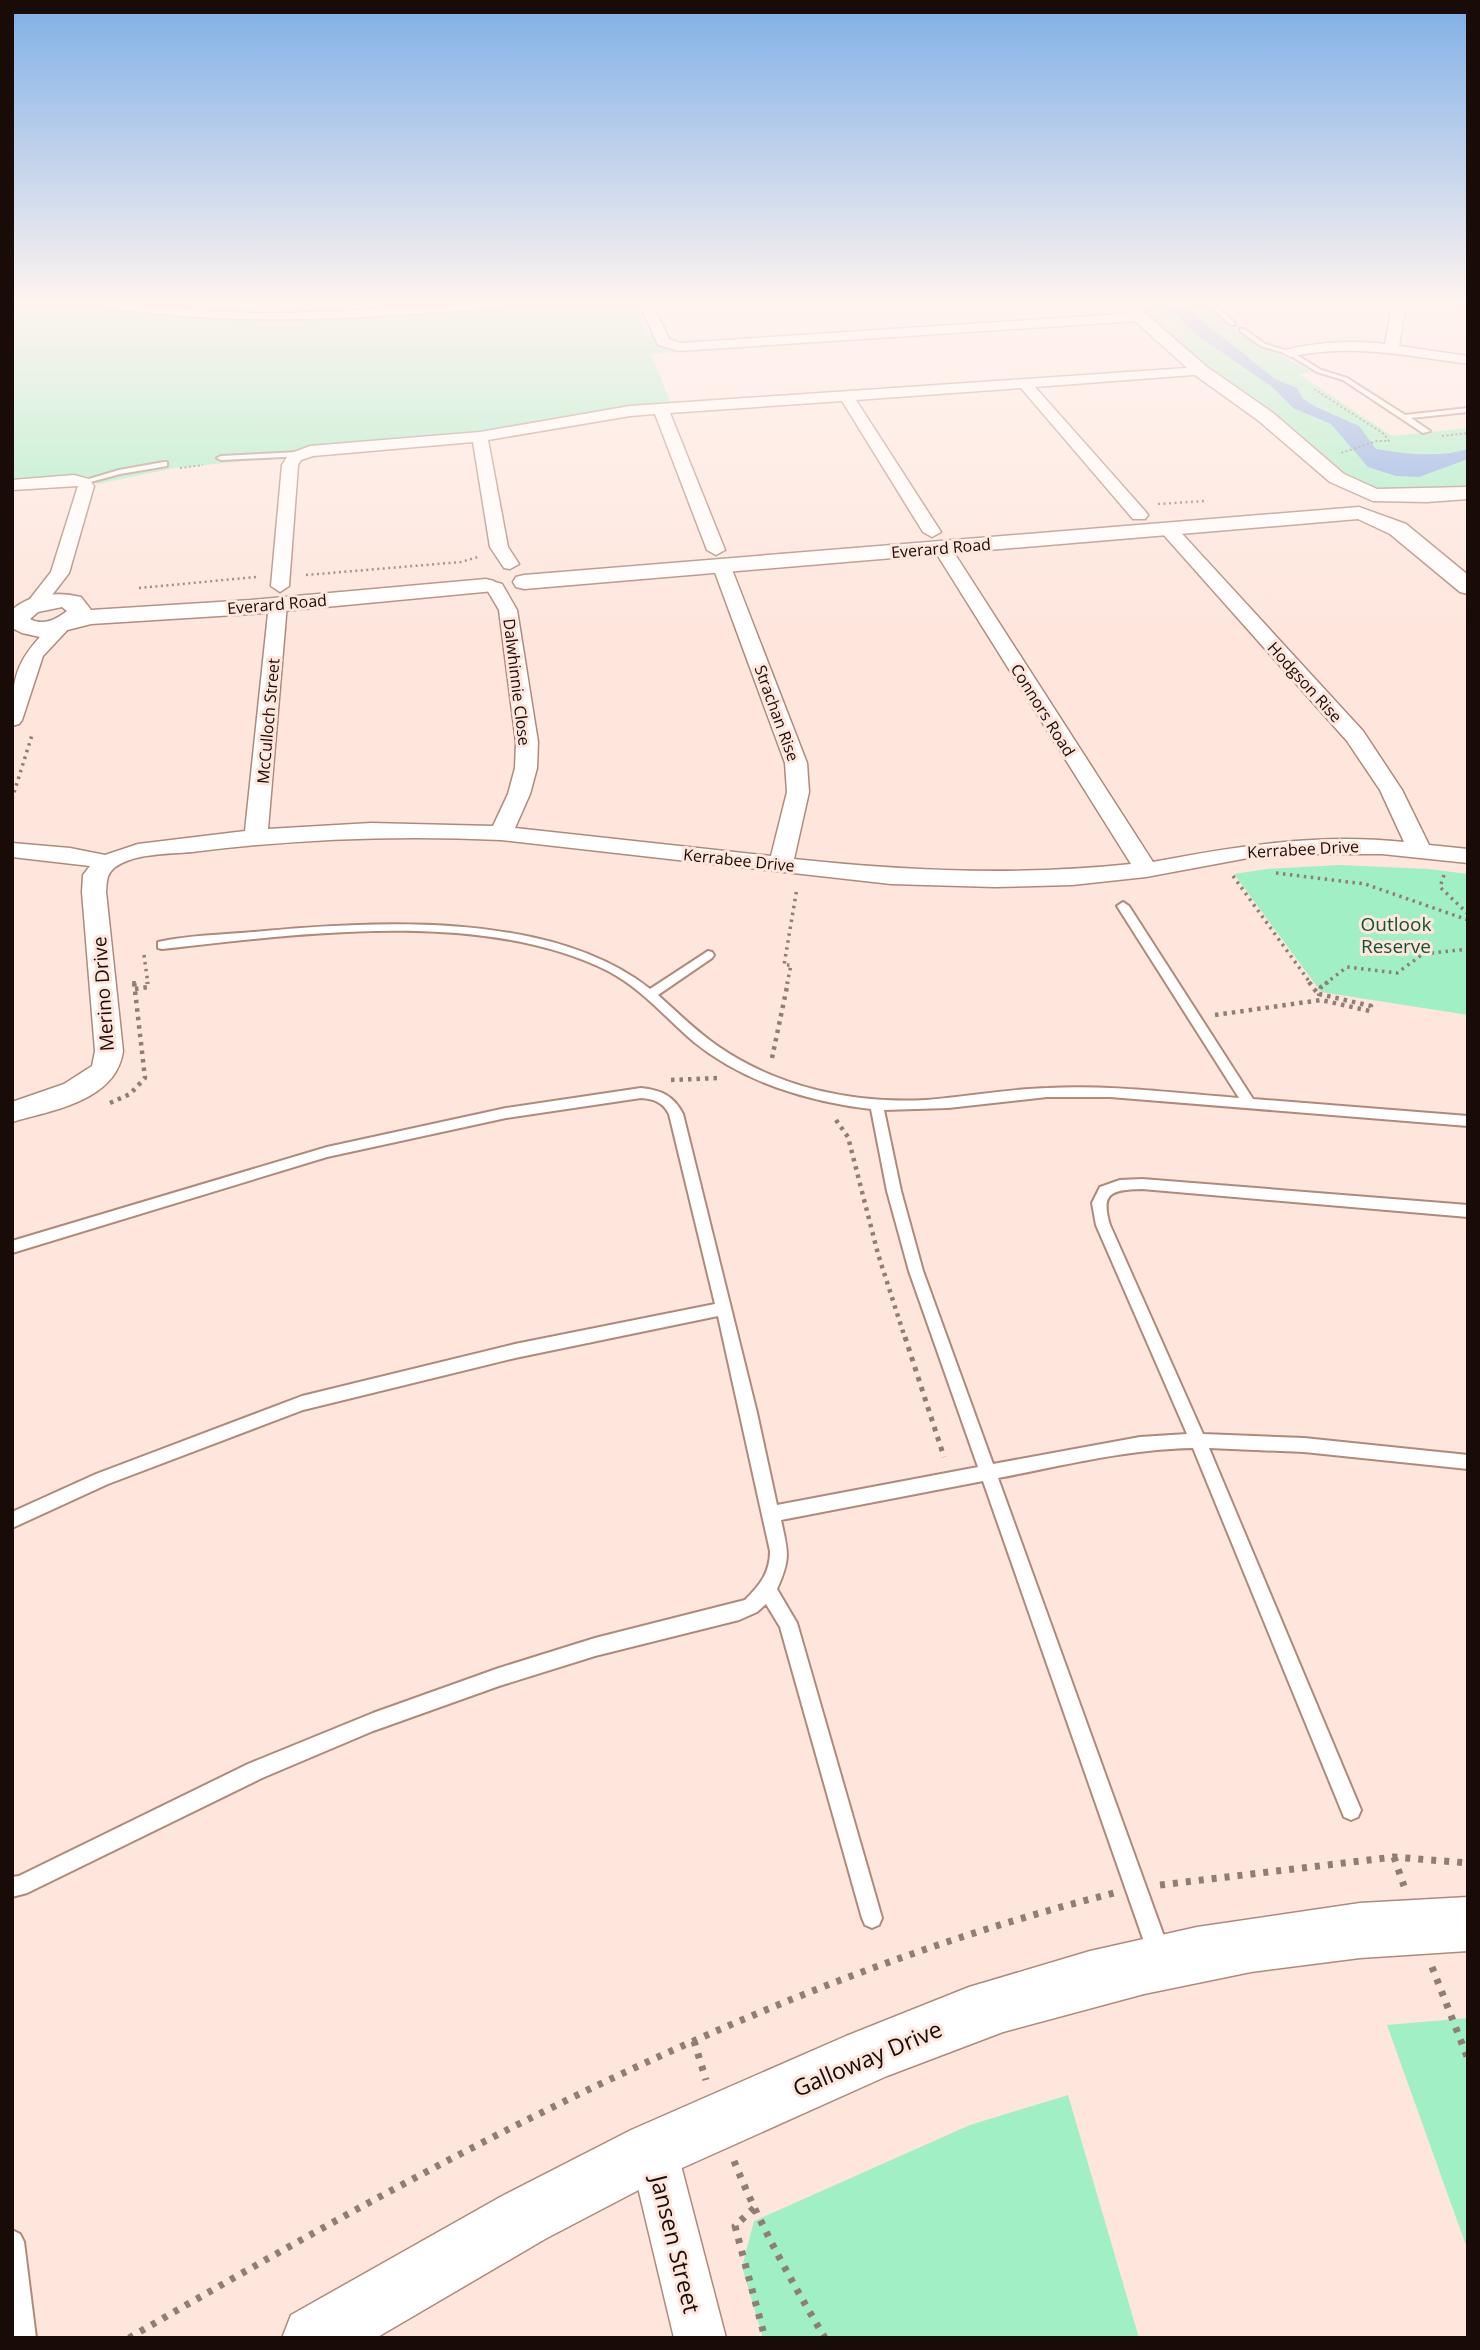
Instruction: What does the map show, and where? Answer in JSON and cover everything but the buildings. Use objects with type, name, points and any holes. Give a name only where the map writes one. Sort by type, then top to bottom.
[{"type":"street","points":[[300,454],[480,437],[617,413]]},
{"type":"street","name":"Strachan Rise","points":[[662,413],[796,763],[798,792],[783,875]]},
{"type":"street","name":"Connors Road","points":[[857,413],[1146,870]]},
{"type":"street","points":[[1050,413],[1135,510]]},
{"type":"street","points":[[1260,413],[1340,491],[1341,504],[1366,504],[1392,517],[1468,587]]},
{"type":"street","points":[[480,437],[502,573]]},
{"type":"street","name":"McCulloch Street","points":[[256,837],[290,465],[300,454]]},
{"type":"street","points":[[12,485],[66,480],[83,482],[87,488],[60,573],[23,617],[34,654]]},
{"type":"street","name":"Everard Road","points":[[937,540],[1135,510],[1306,505],[1340,491]]},
{"type":"street","name":"Everard Road","points":[[23,617],[53,600],[68,612],[91,617],[502,573],[719,559],[937,540],[1168,529],[1468,493]]},
{"type":"street","name":"Everard Road","points":[[1392,517],[1427,496]]},
{"type":"street","name":"Hodgson Rise","points":[[1168,529],[1369,754],[1408,820],[1419,850]]},
{"type":"street","points":[[12,720],[34,654],[68,612],[60,573]]},
{"type":"street","name":"Dalwhinnie Close","points":[[502,573],[527,742],[526,768],[519,794],[502,833]]},
{"type":"street","name":"Kerrabee Drive","points":[[12,850],[70,855],[107,862],[138,851],[256,837],[371,830],[502,833],[783,875],[995,880],[1072,878],[1146,870],[1248,851],[1287,847],[1335,845],[1468,856]]},
{"type":"street","name":"Merino Drive","points":[[12,1112],[86,1084],[104,1070],[109,1051],[93,892],[95,875],[107,862]]},
{"type":"street","name":"Galloway Drive","points":[[314,2338],[501,2229],[653,2150],[914,2036],[1036,1993],[1162,1961],[1313,1936],[1418,1925],[1468,1924]]},
{"type":"street","name":"Jansen Street","points":[[653,2150],[700,2338]]},
{"type":"lane","points":[[1397,413],[1426,431]]},
{"type":"lane","points":[[1404,417],[1444,413]]},
{"type":"lane","points":[[221,458],[300,454]]},
{"type":"lane","points":[[83,482],[164,464]]},
{"type":"lane","points":[[1123,905],[1249,1103]]},
{"type":"lane","points":[[162,945],[283,932],[330,930],[489,934],[523,939],[584,956],[613,970],[650,995],[703,1042],[755,1073],[812,1093],[877,1106],[950,1104],[1066,1092],[1249,1103],[1468,1121]]},
{"type":"lane","points":[[650,995],[708,955]]},
{"type":"lane","points":[[12,1247],[327,1152],[506,1113],[596,1098],[653,1093],[668,1100],[676,1114],[724,1308],[779,1558],[774,1580],[751,1606],[595,1647],[499,1677],[373,1722],[255,1771],[20,1886],[12,1887]]},
{"type":"lane","points":[[877,1106],[894,1191],[916,1271],[1162,1961]]},
{"type":"lane","points":[[1351,1810],[1197,1439],[1098,1211],[1099,1197],[1113,1185],[1142,1184],[1468,1211]]},
{"type":"lane","points":[[12,1520],[102,1479],[302,1403],[515,1351],[724,1308]]},
{"type":"lane","points":[[770,1514],[1140,1444],[1197,1439],[1468,1462]]},
{"type":"lane","points":[[767,1590],[788,1623],[872,1918]]},
{"type":"lane","points":[[12,2242],[24,2338]]},
{"type":"path","points":[[1343,453],[1377,441]]},
{"type":"path","points":[[1135,510],[1209,500]]},
{"type":"path","points":[[1446,868],[1440,887],[1468,914]]},
{"type":"path","points":[[1198,1022],[1214,1016],[1321,1000],[1370,1011],[1371,1006],[1319,994],[1230,872]]},
{"type":"path","points":[[1265,872],[1365,884],[1468,920]]},
{"type":"path","points":[[653,1093],[673,1079],[705,1080],[755,1073],[766,1068],[772,1058],[791,965],[784,965],[797,887],[783,875]]},
{"type":"path","points":[[135,989],[148,987],[143,947],[162,945]]},
{"type":"path","points":[[1319,994],[1321,987],[1347,967],[1397,973],[1423,954],[1468,949]]},
{"type":"path","points":[[833,1118],[848,1137],[878,1254],[951,1478]]},
{"type":"path","points":[[129,2338],[470,2149],[694,2041],[890,1961],[1069,1904],[1135,1888],[1394,1857],[1468,1863]]},
{"type":"path","points":[[765,2338],[734,2226],[754,2208],[793,2285],[825,2338]]},
{"type":"green space","points":[[12,413],[627,413],[488,433],[306,448],[283,457],[175,468],[97,484],[97,479],[82,475],[12,482]]},
{"type":"green space","points":[[1273,413],[1357,413],[1392,436],[1468,428],[1468,489],[1377,493],[1347,478],[1346,473]]},
{"type":"green space","name":"Outlook Reserve","points":[[1339,865],[1429,869],[1468,874],[1468,1015],[1321,992],[1234,874],[1267,869]]},
{"type":"green space","points":[[1468,2018],[1468,2251],[1387,2025]]},
{"type":"green space","points":[[1068,2095],[1139,2338],[763,2338],[742,2267],[754,2221],[970,2125]]},
{"type":"water","points":[[1304,413],[1329,413],[1359,426],[1376,449],[1434,454],[1468,449],[1468,459],[1419,477],[1396,476],[1368,467],[1331,424]]}]
